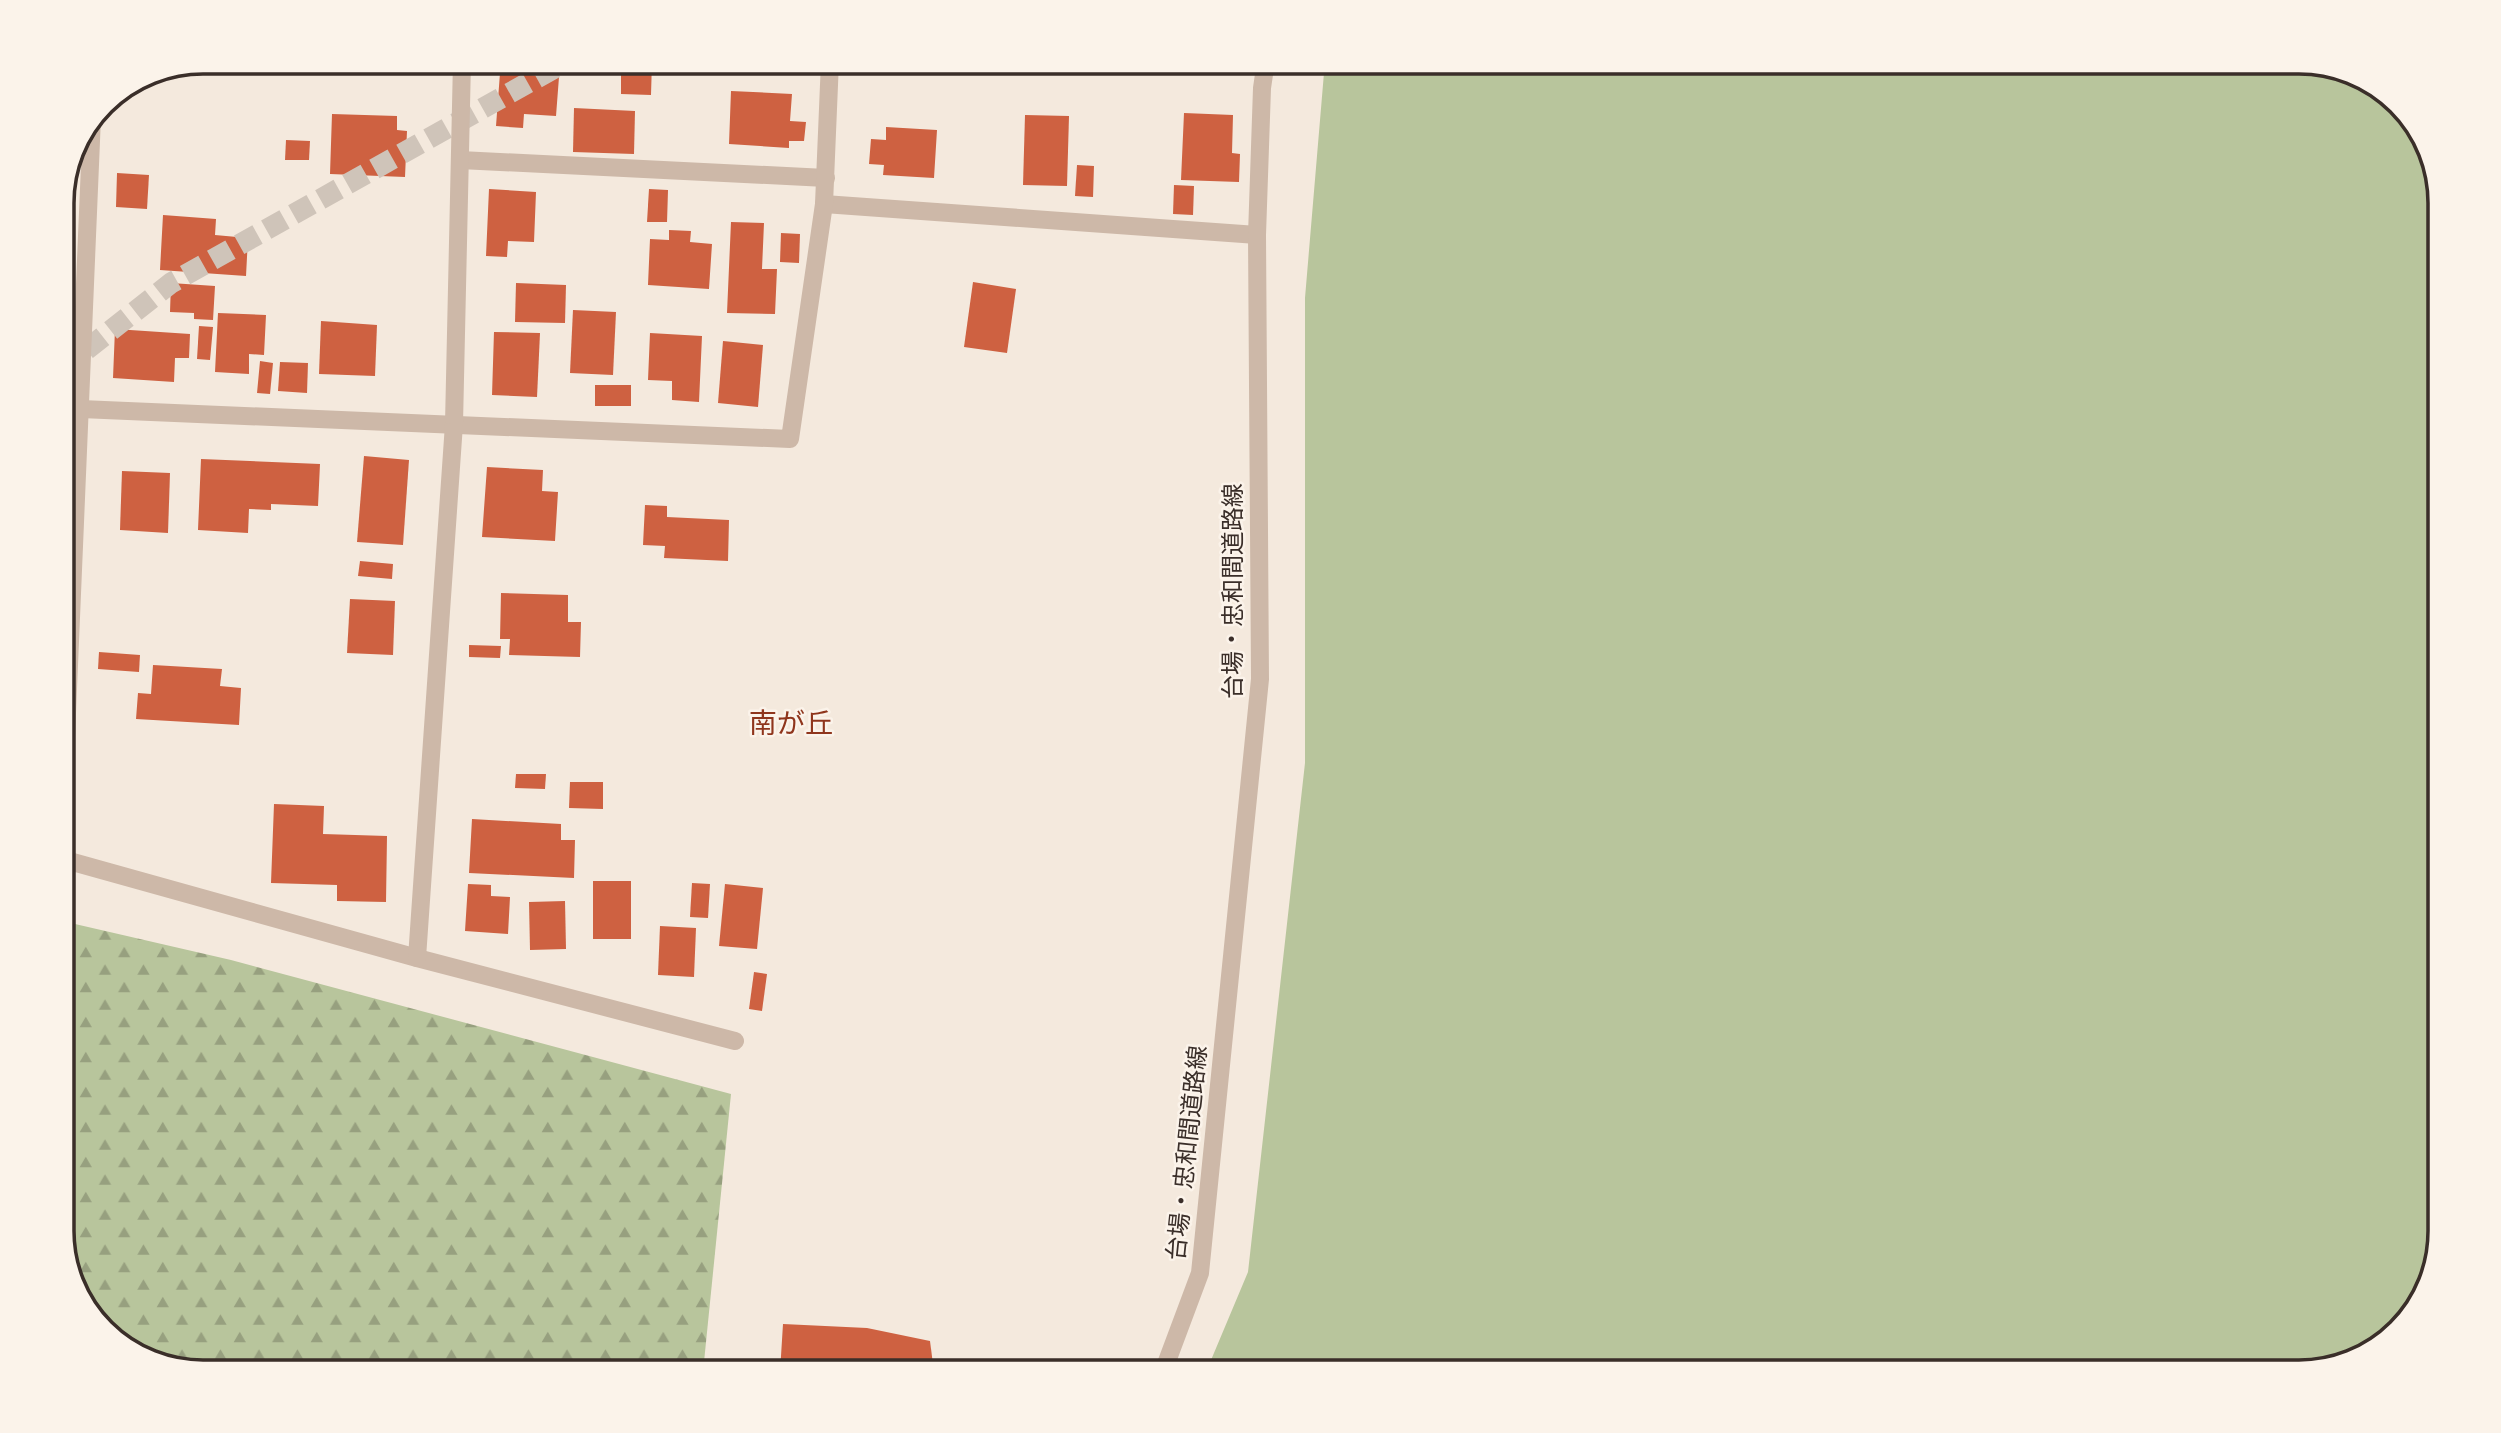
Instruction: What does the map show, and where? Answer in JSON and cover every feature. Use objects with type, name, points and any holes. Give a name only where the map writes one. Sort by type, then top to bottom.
[{"type":"street","points":[[417,958],[454,424],[463,74]]},
{"type":"street","points":[[81,410],[790,439],[824,204],[830,74]]},
{"type":"street","name":"台場・忠和間道路線","points":[[1167,1360],[1200,1273],[1260,679],[1256,235],[1264,74]]},
{"type":"street","points":[[74,565],[91,138]]},
{"type":"street","points":[[460,160],[826,178]]},
{"type":"street","points":[[824,204],[1256,235]]},
{"type":"street","points":[[74,862],[417,958],[735,1041]]},
{"type":"green space","points":[[1324,74],[2299,74],[2348,83],[2384,105],[2396,117],[2414,145],[2421,161],[2427,194],[2428,1231],[2418,1280],[2390,1322],[2348,1350],[2299,1360],[1211,1360],[1248,1272],[1305,763],[1305,298]]},
{"type":"green space","points":[[74,924],[231,960],[731,1094],[704,1360],[202,1360],[169,1355],[138,1342],[111,1322],[87,1288],[76,1256]]},
{"type":"building","points":[[500,74],[559,77],[556,116],[524,114],[523,128],[496,126]]},
{"type":"building","points":[[621,74],[652,74],[651,95],[621,94]]},
{"type":"building","points":[[731,91],[792,94],[790,121],[806,122],[804,141],[789,141],[789,148],[729,144]]},
{"type":"building","points":[[574,108],[635,111],[634,154],[573,152]]},
{"type":"building","points":[[1184,113],[1233,115],[1232,153],[1240,154],[1239,182],[1181,180]]},
{"type":"building","points":[[332,114],[397,116],[397,130],[407,131],[405,177],[330,174]]},
{"type":"building","points":[[1025,115],[1069,116],[1067,186],[1023,185]]},
{"type":"building","points":[[886,127],[937,130],[934,178],[883,175],[884,165],[869,164],[871,139],[886,140]]},
{"type":"building","points":[[286,140],[310,141],[309,160],[285,160]]},
{"type":"building","points":[[1077,165],[1094,166],[1093,197],[1075,196]]},
{"type":"building","points":[[117,173],[149,175],[147,209],[116,207]]},
{"type":"building","points":[[1174,185],[1194,186],[1193,215],[1173,214]]},
{"type":"building","points":[[489,189],[536,192],[534,242],[508,241],[507,257],[486,256]]},
{"type":"building","points":[[649,189],[668,190],[667,222],[647,222]]},
{"type":"building","points":[[163,215],[216,219],[215,235],[248,238],[246,276],[160,270]]},
{"type":"building","points":[[731,222],[764,223],[762,269],[777,269],[775,314],[727,313]]},
{"type":"building","points":[[669,230],[691,231],[690,242],[712,244],[709,289],[648,285],[650,239],[669,240]]},
{"type":"building","points":[[781,233],[800,234],[799,263],[780,262]]},
{"type":"building","points":[[973,282],[1016,289],[1007,353],[964,347]]},
{"type":"building","points":[[171,283],[215,286],[213,320],[194,319],[194,313],[170,312]]},
{"type":"building","points":[[516,283],[566,285],[565,323],[515,322]]},
{"type":"building","points":[[573,310],[616,312],[613,375],[570,373]]},
{"type":"building","points":[[218,313],[266,315],[264,355],[249,354],[249,374],[215,372]]},
{"type":"building","points":[[321,321],[377,325],[375,376],[319,374]]},
{"type":"building","points":[[199,326],[213,327],[210,360],[197,359]]},
{"type":"building","points":[[115,329],[190,334],[189,358],[175,358],[174,382],[113,378]]},
{"type":"building","points":[[494,332],[540,333],[537,397],[492,395]]},
{"type":"building","points":[[650,333],[702,336],[699,402],[672,400],[672,381],[648,380]]},
{"type":"building","points":[[723,341],[763,345],[758,407],[718,403]]},
{"type":"building","points":[[260,361],[273,363],[270,394],[257,393]]},
{"type":"building","points":[[280,362],[308,363],[307,393],[278,391]]},
{"type":"building","points":[[595,385],[631,385],[631,406],[595,406]]},
{"type":"building","points":[[364,456],[409,460],[403,545],[357,542]]},
{"type":"building","points":[[201,459],[320,464],[318,506],[271,504],[271,510],[249,509],[248,533],[198,530]]},
{"type":"building","points":[[487,467],[543,470],[542,491],[558,492],[555,541],[482,537]]},
{"type":"building","points":[[122,471],[170,473],[168,533],[120,530]]},
{"type":"building","points":[[645,505],[667,506],[667,517],[729,520],[728,561],[664,558],[665,546],[643,545]]},
{"type":"building","points":[[360,561],[393,564],[392,579],[358,576]]},
{"type":"building","points":[[501,593],[568,595],[568,622],[581,622],[580,657],[509,655],[510,639],[500,639]]},
{"type":"building","points":[[350,599],[395,601],[393,655],[347,653]]},
{"type":"building","points":[[469,645],[501,646],[500,658],[469,657]]},
{"type":"building","points":[[99,652],[140,655],[139,672],[98,669]]},
{"type":"building","points":[[153,665],[222,669],[220,686],[241,688],[239,725],[136,719],[138,693],[151,694]]},
{"type":"building","points":[[516,774],[546,774],[545,789],[515,788]]},
{"type":"building","points":[[570,782],[603,782],[603,809],[569,808]]},
{"type":"building","points":[[274,804],[324,806],[323,834],[387,836],[386,902],[337,901],[337,885],[271,883]]},
{"type":"building","points":[[472,819],[561,824],[561,840],[575,840],[574,878],[469,873]]},
{"type":"building","points":[[593,881],[631,881],[631,939],[593,939]]},
{"type":"building","points":[[692,883],[710,884],[708,918],[690,917]]},
{"type":"building","points":[[468,884],[491,885],[491,896],[510,897],[508,934],[465,931]]},
{"type":"building","points":[[725,884],[763,888],[757,949],[719,946]]},
{"type":"building","points":[[565,901],[566,949],[530,950],[529,902]]},
{"type":"building","points":[[660,926],[696,928],[694,977],[658,975]]},
{"type":"building","points":[[754,972],[767,974],[762,1011],[749,1009]]},
{"type":"building","points":[[783,1324],[867,1328],[930,1341],[932,1360],[781,1360]]},
{"type":"tunnel","points":[[74,360],[171,283],[544,74]]},
{"type":"district","name":"南が丘","points":[[791,723]]}]
